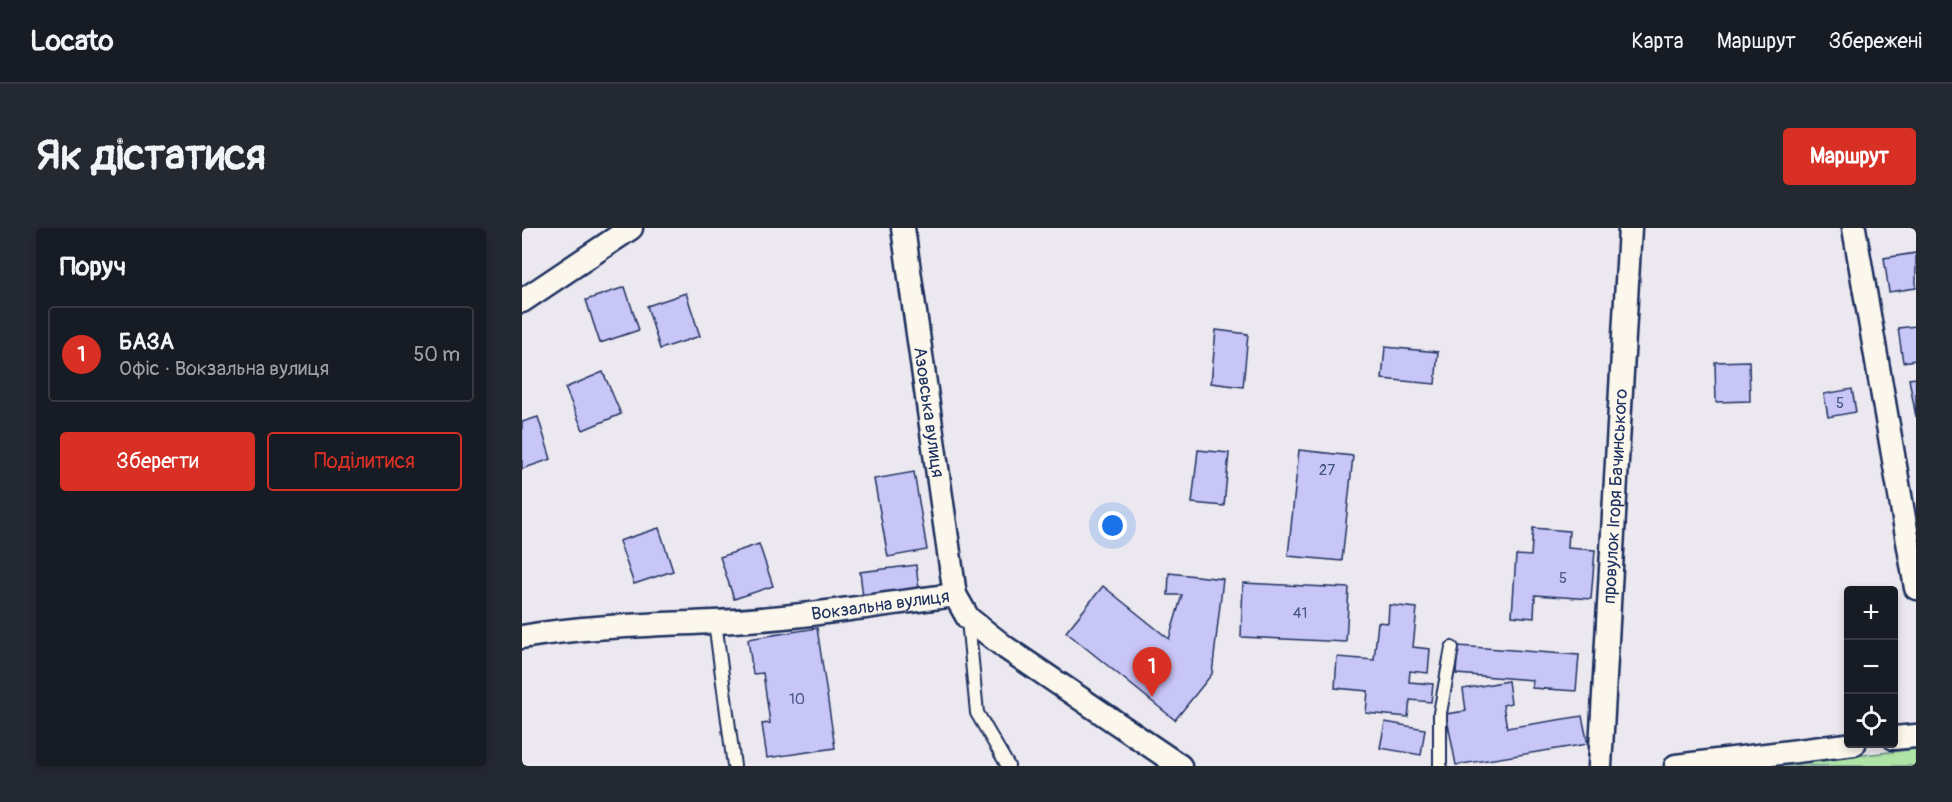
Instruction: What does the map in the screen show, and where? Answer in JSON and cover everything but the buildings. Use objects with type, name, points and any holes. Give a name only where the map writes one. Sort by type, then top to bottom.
[{"type":"street","name":"Азовська вулиця","points":[[903,228],[955,595]]},
{"type":"street","name":"провулок Ігоря Бачинського","points":[[1600,766],[1630,228]]},
{"type":"street","points":[[1854,228],[1916,588]]},
{"type":"street","points":[[522,301],[623,230]]},
{"type":"street","name":"Вокзальна вулиця","points":[[522,637],[566,629],[654,623],[715,622],[955,595],[968,618],[1006,648],[1180,766]]},
{"type":"street","points":[[1898,738],[1916,736]]},
{"type":"street","points":[[1676,766],[1844,745]]},
{"type":"lane","points":[[968,618],[977,713],[1008,766]]},
{"type":"lane","points":[[715,622],[734,766]]},
{"type":"lane","points":[[1440,766],[1440,713],[1452,648]]},
{"type":"green space","points":[[1916,749],[1916,766],[1767,766]]},
{"type":"place","name":"БАЗА","points":[[1152,697]]}]
